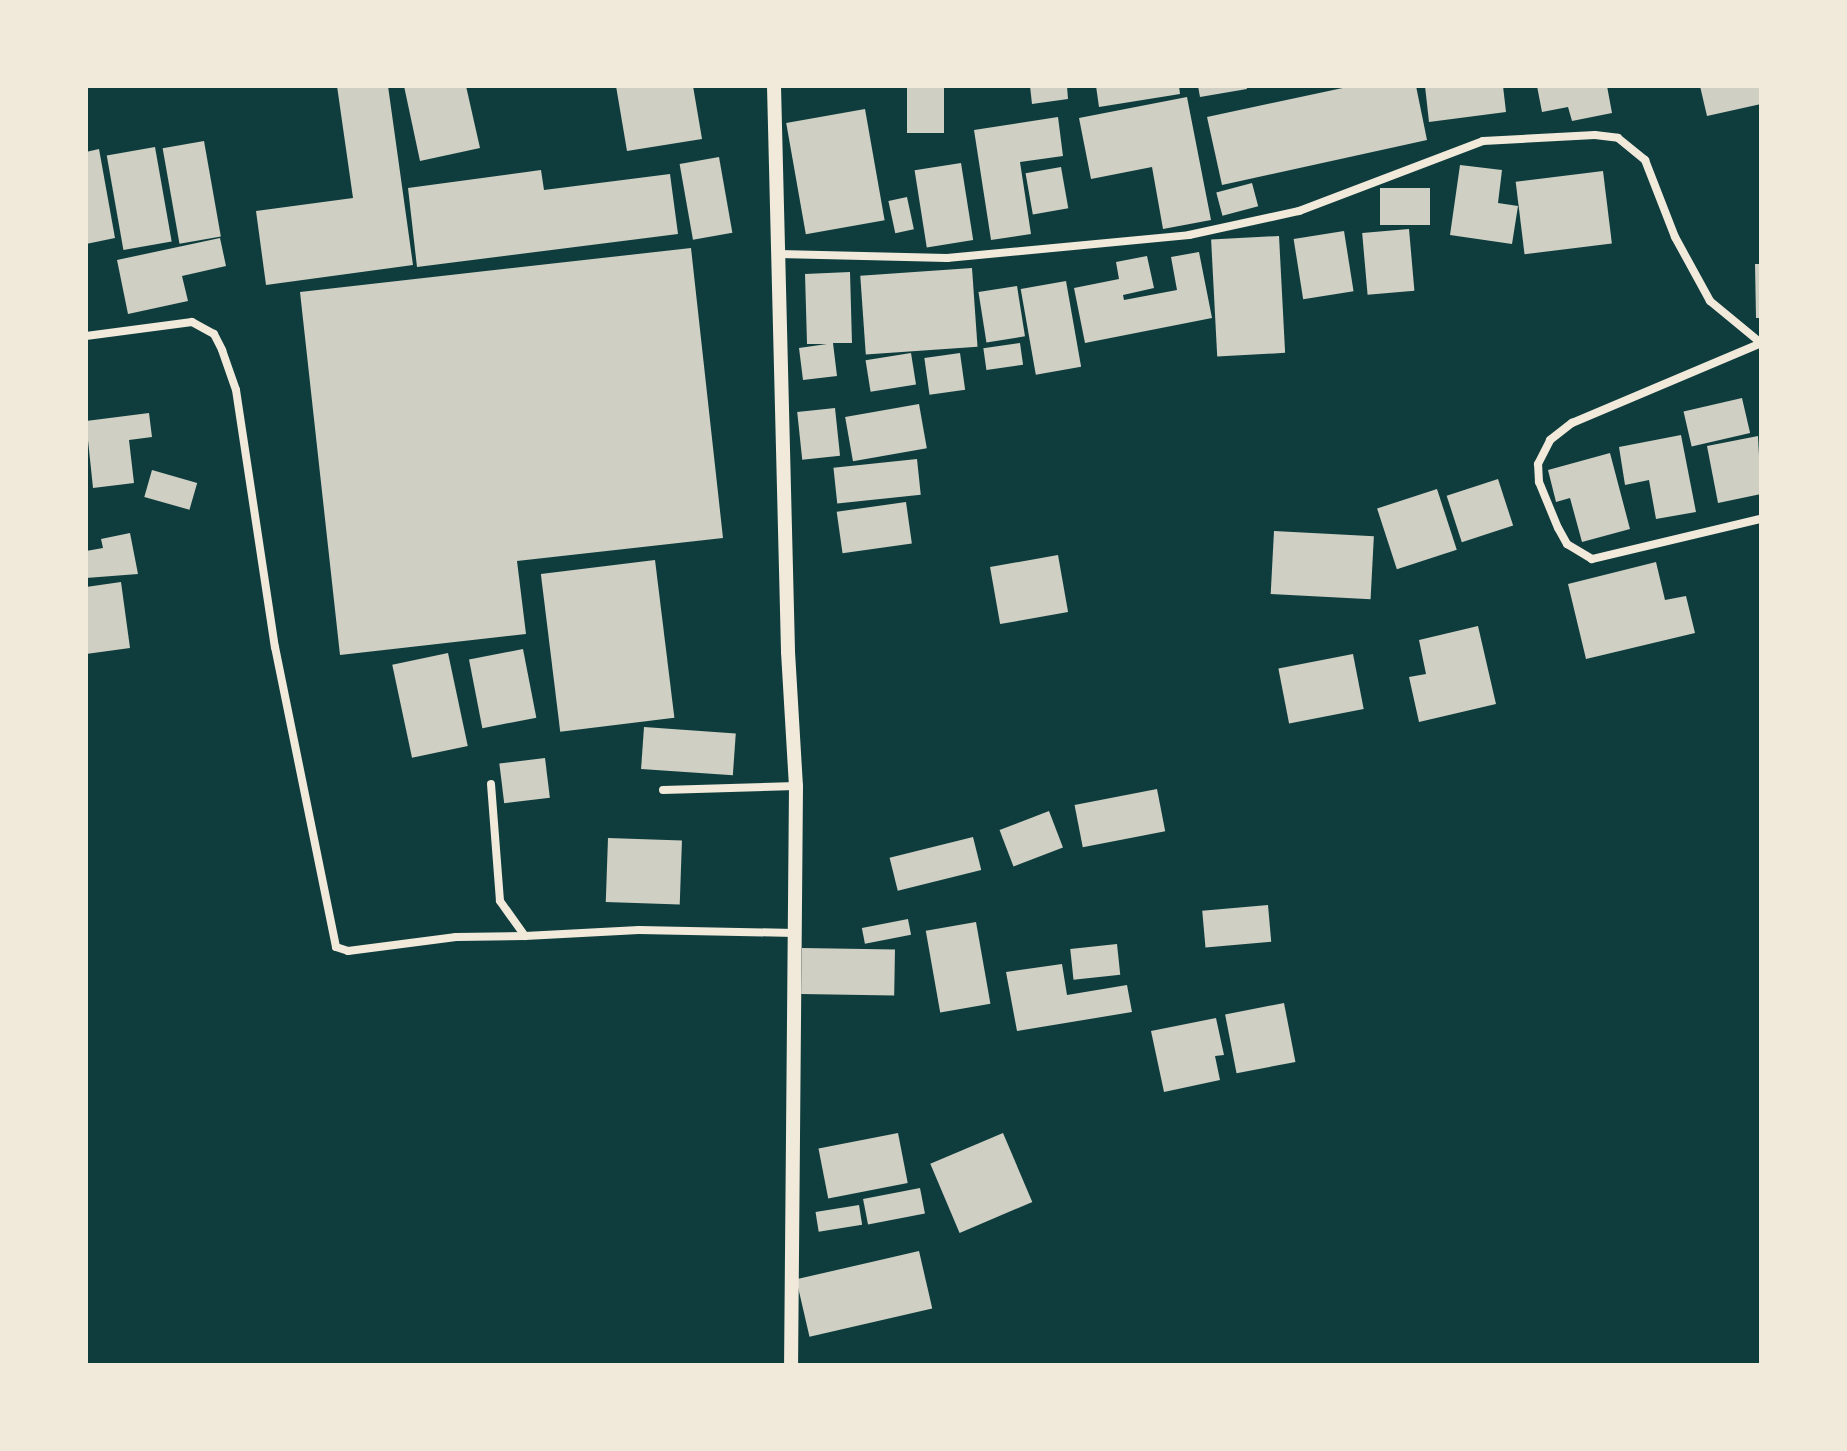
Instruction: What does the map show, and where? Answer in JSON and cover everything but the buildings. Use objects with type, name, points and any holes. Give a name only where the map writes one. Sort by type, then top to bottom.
[{"type":"street","points":[[774,86],[788,652],[796,786],[791,1365]]},
{"type":"street","points":[[779,254],[947,258],[1189,235],[1299,211],[1483,141],[1595,135],[1618,138],[1645,160],[1675,237],[1710,301],[1761,343],[1572,423],[1550,440],[1538,464],[1539,482],[1567,544],[1592,559],[1760,519]]},
{"type":"street","points":[[86,336],[192,322],[214,334],[222,350],[236,390],[275,647],[336,947],[348,951],[456,937],[639,930],[794,933]]},
{"type":"street","points":[[491,784],[500,901],[525,936]]},
{"type":"street","points":[[663,790],[796,786]]}]
